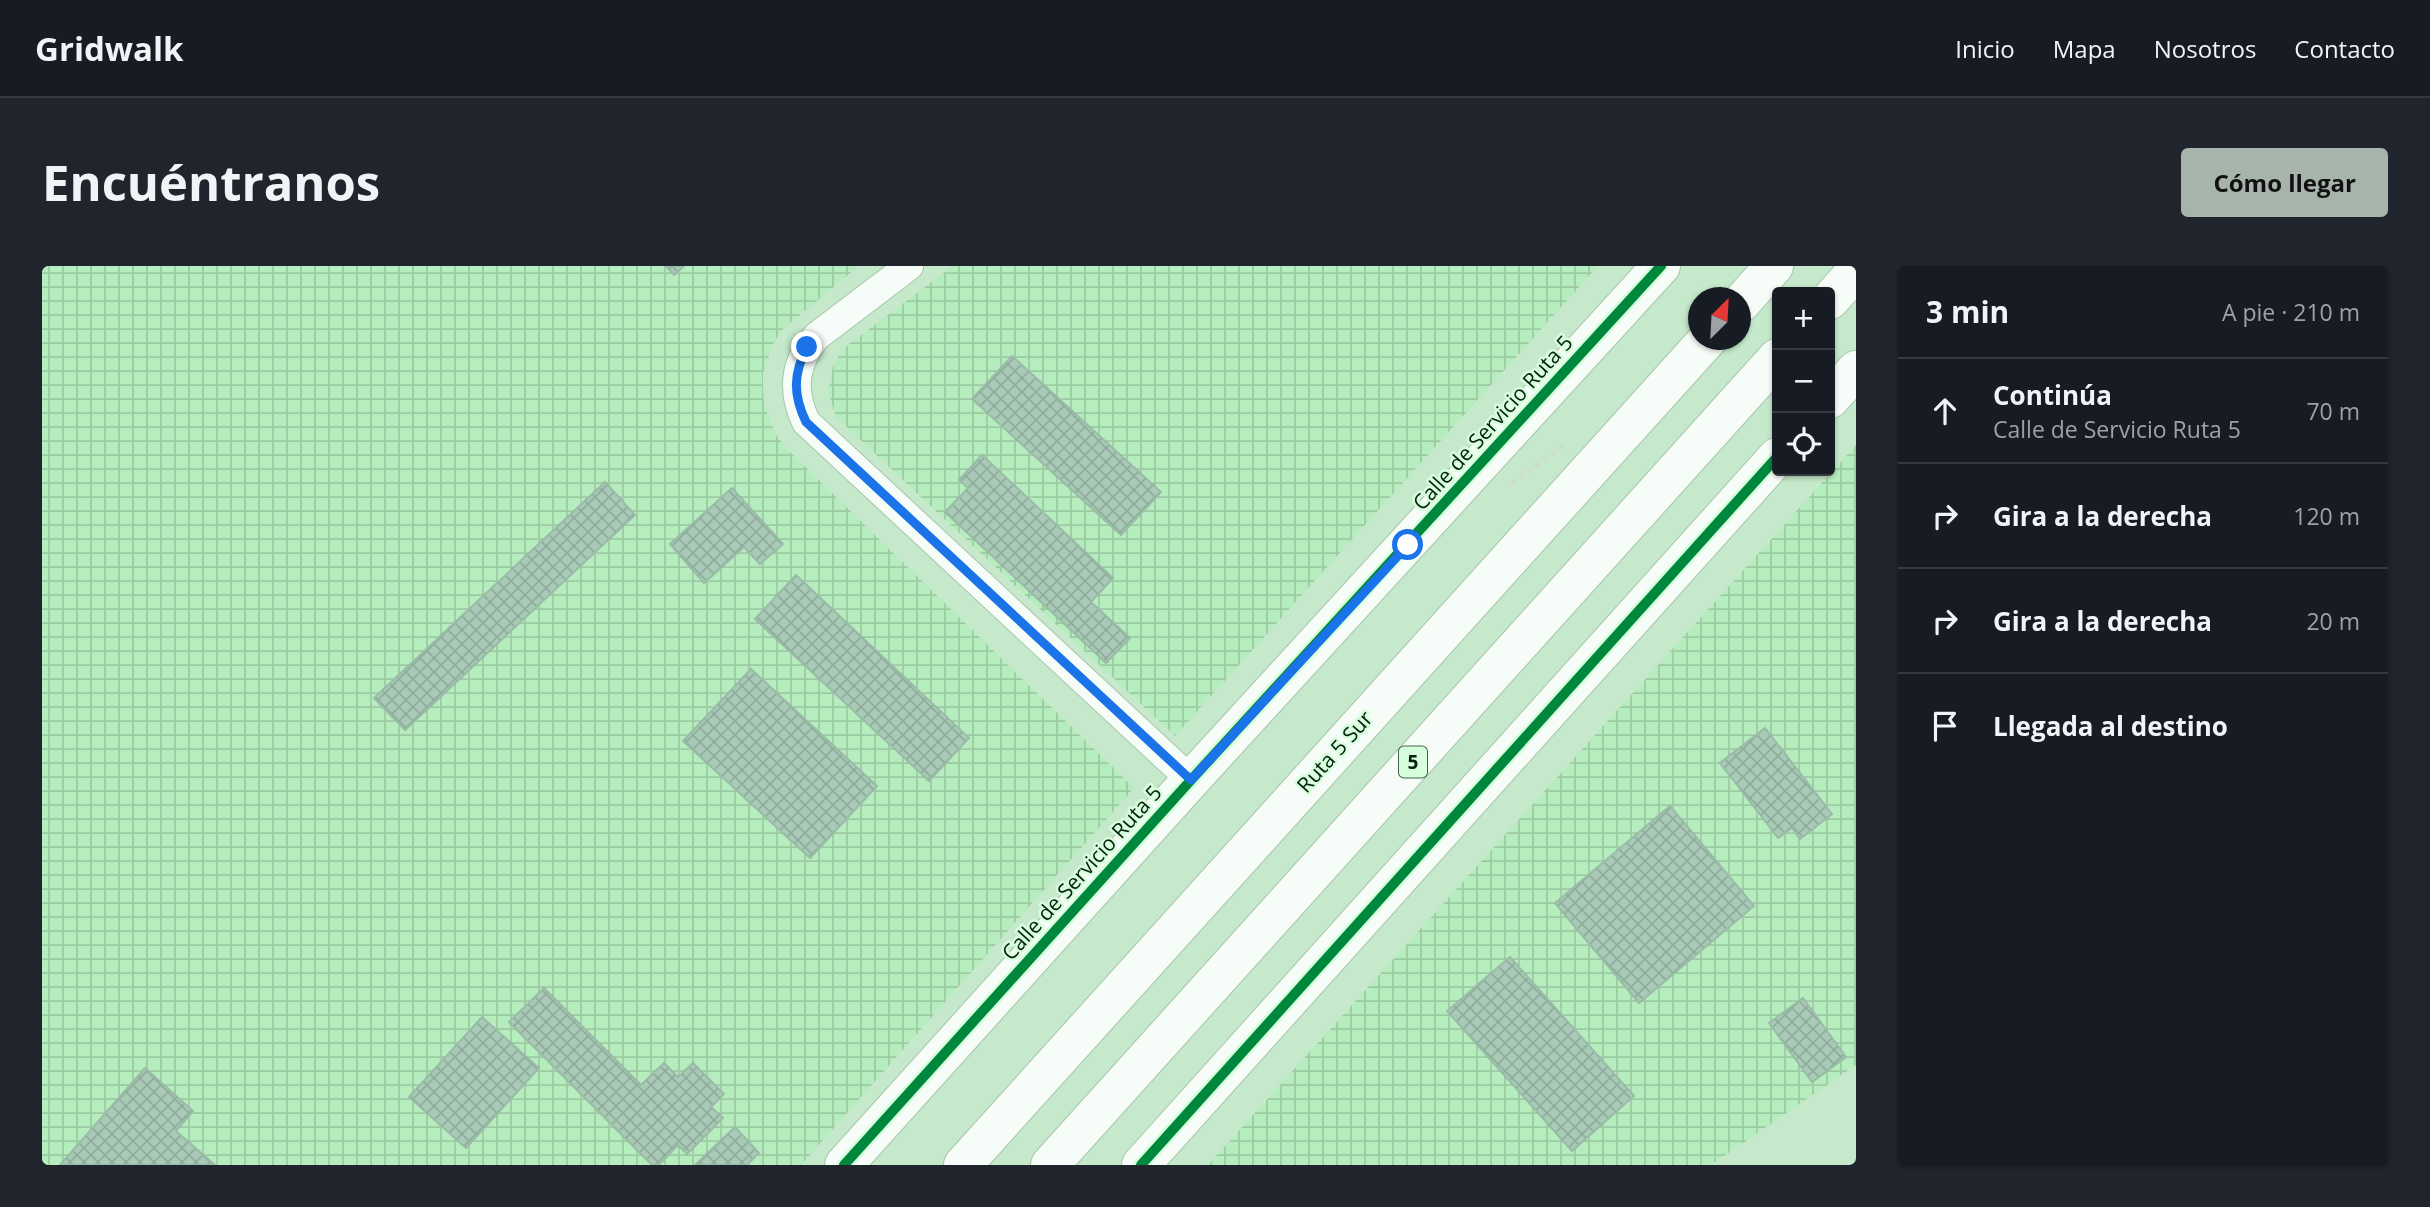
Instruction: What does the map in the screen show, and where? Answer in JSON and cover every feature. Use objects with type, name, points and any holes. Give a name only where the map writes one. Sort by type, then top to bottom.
[{"type":"main road","name":"Calle de Servicio Ruta 5","points":[[844,1165],[1191,780],[1661,266]]},
{"type":"main road","points":[[1751,292],[1774,266]]},
{"type":"main road","points":[[1835,294],[1856,271]]},
{"type":"main road","name":"Ruta 5 Sur","points":[[963,1165],[1698,350]]},
{"type":"main road","name":"5","points":[[1050,1165],[1772,364]]},
{"type":"main road","points":[[1835,393],[1856,370]]},
{"type":"main road","points":[[1141,1165],[1772,463]]},
{"type":"street","points":[[909,266],[817,336],[807,347],[796,376],[796,392],[806,422],[1191,780]]},
{"type":"shaded area","points":[[42,266],[859,266],[783,329],[774,342],[763,373],[763,389],[764,405],[776,435],[786,448],[1134,788],[801,1165],[42,1165]]},
{"type":"shaded area","points":[[953,266],[1598,266],[1175,736],[836,417],[828,392],[833,366],[840,354],[849,344]]},
{"type":"shaded area","points":[[1856,445],[1856,1065],[1711,1165],[1208,1165],[1828,476],[1835,476],[1835,468]]},
{"type":"building","points":[[666,266],[684,266],[674,275]]},
{"type":"building","points":[[1012,356],[1161,492],[1121,535],[972,399]]},
{"type":"building","points":[[982,455],[1113,578],[1091,602],[1130,638],[1106,663],[945,512],[968,488],[959,480]]},
{"type":"building","points":[[605,482],[635,515],[405,730],[374,698]]},
{"type":"building","points":[[732,488],[783,544],[760,564],[744,547],[704,583],[670,544]]},
{"type":"building","points":[[796,575],[969,738],[929,781],[755,619]]},
{"type":"building","points":[[751,669],[877,786],[810,858],[683,741]]},
{"type":"building","points":[[1765,728],[1832,814],[1800,839],[1792,828],[1778,838],[1720,763]]},
{"type":"building","points":[[1670,806],[1754,906],[1639,1003],[1555,903]]},
{"type":"building","points":[[1510,957],[1634,1096],[1572,1151],[1447,1011]]},
{"type":"building","points":[[544,988],[641,1085],[664,1063],[678,1077],[693,1063],[724,1094],[711,1107],[723,1118],[687,1154],[678,1145],[659,1165],[652,1165],[509,1022]]},
{"type":"building","points":[[1803,998],[1846,1057],[1812,1082],[1769,1023]]},
{"type":"building","points":[[482,1017],[539,1068],[466,1148],[409,1097]]},
{"type":"building","points":[[145,1068],[193,1111],[176,1131],[215,1165],[60,1165]]},
{"type":"building","points":[[735,1127],[759,1153],[747,1165],[695,1165]]},
{"type":"cycle path","points":[[844,1165],[1191,780],[1661,266]]},
{"type":"cycle path","points":[[1141,1165],[1772,463]]},
{"type":"route","points":[[807,347],[796,376],[799,408],[806,422],[1191,780],[1408,545]]}]
